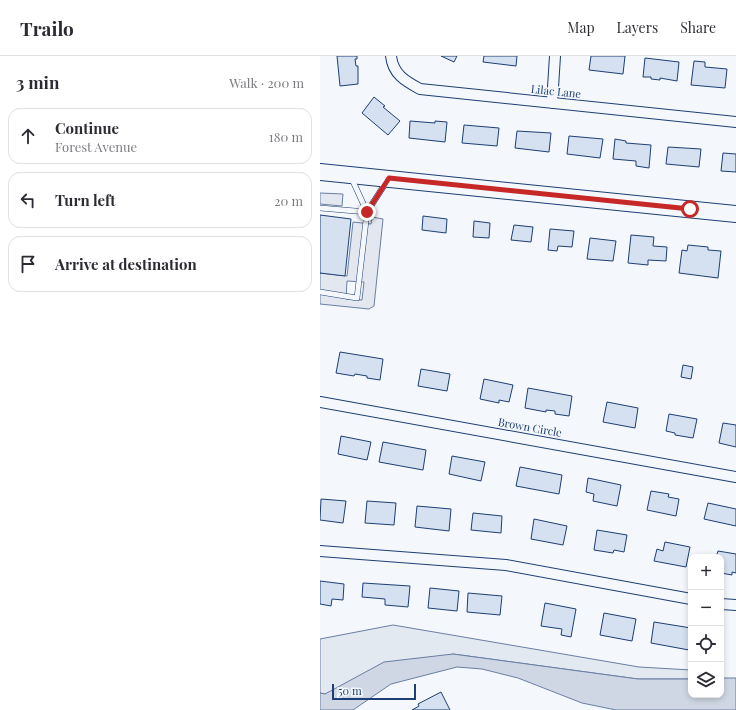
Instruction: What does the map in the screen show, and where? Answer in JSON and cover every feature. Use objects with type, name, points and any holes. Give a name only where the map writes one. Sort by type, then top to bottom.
[{"type":"main road","points":[[320,172],[736,214]]},
{"type":"street","name":"Lilac Lane","points":[[391,56],[396,71],[406,82],[420,89],[736,122]]},
{"type":"street","points":[[552,103],[555,56]]},
{"type":"street","name":"Brown Circle","points":[[320,402],[736,477]]},
{"type":"street","points":[[320,551],[506,565],[688,598]]},
{"type":"street","points":[[724,604],[736,605]]},
{"type":"lane","points":[[350,175],[367,212]]},
{"type":"lane","points":[[320,292],[356,298],[367,212],[389,178]]},
{"type":"lane","points":[[320,208],[367,212]]},
{"type":"shaded area","points":[[320,193],[343,194],[342,206],[320,204]]},
{"type":"shaded area","points":[[372,217],[383,219],[374,306],[369,309],[320,304],[320,273],[347,276],[353,222],[371,224]],"holes":[[[347,281],[364,282],[362,300],[346,299]]]},
{"type":"shaded area","points":[[393,625],[639,667],[688,670],[688,679],[638,679],[453,654],[325,694],[320,693],[320,639]]},
{"type":"shaded area","points":[[453,654],[638,679],[688,679],[688,698],[724,698],[724,678],[736,678],[736,710],[616,710],[582,703],[518,678],[482,669],[457,667],[391,684],[353,710],[320,710],[320,693],[325,694],[384,662]]},
{"type":"building","points":[[337,56],[357,56],[357,59],[355,59],[356,66],[358,66],[358,84],[340,86]]},
{"type":"building","points":[[441,56],[457,56],[454,62]]},
{"type":"building","points":[[484,56],[517,56],[516,66],[483,62]]},
{"type":"building","points":[[591,56],[625,56],[623,74],[589,70]]},
{"type":"building","points":[[645,58],[679,62],[677,81],[643,77]]},
{"type":"building","points":[[694,61],[705,62],[705,67],[727,69],[725,88],[691,85]]},
{"type":"building","points":[[374,97],[385,106],[383,107],[400,121],[388,135],[362,113]]},
{"type":"building","points":[[410,121],[435,123],[435,121],[447,122],[445,142],[409,138]]},
{"type":"building","points":[[464,125],[499,128],[497,146],[462,143]]},
{"type":"building","points":[[517,131],[551,133],[549,152],[515,148]]},
{"type":"building","points":[[569,136],[603,139],[600,158],[567,154]]},
{"type":"building","points":[[615,139],[626,141],[626,143],[651,145],[649,168],[636,166],[636,161],[613,159]]},
{"type":"building","points":[[668,147],[701,149],[699,167],[666,164]]},
{"type":"building","points":[[723,153],[736,154],[736,172],[721,171]]},
{"type":"building","points":[[320,215],[351,219],[345,276],[320,273]]},
{"type":"building","points":[[423,216],[447,219],[446,233],[422,230]]},
{"type":"building","points":[[474,221],[490,223],[489,238],[473,237]]},
{"type":"building","points":[[514,225],[533,227],[531,242],[511,240]]},
{"type":"building","points":[[550,229],[574,231],[572,247],[558,246],[557,251],[548,250]]},
{"type":"building","points":[[631,235],[654,237],[653,246],[667,247],[666,261],[648,260],[648,265],[628,263]]},
{"type":"building","points":[[590,238],[616,241],[613,261],[587,259]]},
{"type":"building","points":[[688,245],[708,247],[708,250],[721,251],[718,278],[679,273],[682,250],[687,251]]},
{"type":"building","points":[[340,352],[383,359],[380,380],[355,374],[354,376],[336,373]]},
{"type":"building","points":[[683,365],[693,367],[691,379],[681,377]]},
{"type":"building","points":[[421,369],[450,374],[447,391],[418,386]]},
{"type":"building","points":[[484,379],[513,385],[509,402],[499,400],[499,403],[480,399]]},
{"type":"building","points":[[528,388],[572,396],[569,416],[555,414],[555,411],[546,410],[546,412],[525,408]]},
{"type":"building","points":[[607,402],[638,408],[635,428],[603,422]]},
{"type":"building","points":[[669,414],[697,419],[693,438],[675,435],[675,433],[666,431]]},
{"type":"building","points":[[723,423],[736,425],[736,447],[719,443]]},
{"type":"building","points":[[341,436],[371,442],[367,460],[338,454]]},
{"type":"building","points":[[383,442],[426,450],[423,470],[379,462]]},
{"type":"building","points":[[452,456],[485,462],[481,481],[449,474]]},
{"type":"building","points":[[520,467],[562,475],[559,494],[516,486]]},
{"type":"building","points":[[588,478],[621,485],[617,506],[593,501],[594,494],[586,492]]},
{"type":"building","points":[[651,491],[669,494],[668,497],[679,499],[676,516],[647,510]]},
{"type":"building","points":[[321,499],[346,501],[343,523],[320,520]]},
{"type":"building","points":[[367,501],[396,503],[394,525],[365,523]]},
{"type":"building","points":[[708,503],[736,509],[736,526],[704,519]]},
{"type":"building","points":[[417,506],[451,509],[449,531],[415,527]]},
{"type":"building","points":[[473,513],[502,516],[501,533],[471,530]]},
{"type":"building","points":[[534,519],[567,526],[563,545],[531,539]]},
{"type":"building","points":[[597,530],[627,535],[624,552],[614,550],[613,553],[594,550]]},
{"type":"building","points":[[665,542],[690,547],[686,567],[654,561],[657,549],[663,551]]},
{"type":"building","points":[[718,551],[736,554],[736,573],[732,572],[732,575],[724,574],[724,554],[717,554]]},
{"type":"building","points":[[320,581],[344,584],[343,600],[332,599],[331,606],[320,604]]},
{"type":"building","points":[[363,583],[410,586],[408,607],[385,605],[385,599],[362,597]]},
{"type":"building","points":[[430,588],[459,591],[457,611],[428,608]]},
{"type":"building","points":[[468,593],[502,596],[500,615],[467,612]]},
{"type":"building","points":[[545,603],[576,609],[571,637],[561,635],[562,629],[541,626]]},
{"type":"building","points":[[604,613],[636,619],[632,641],[600,635]]},
{"type":"building","points":[[654,622],[688,628],[688,650],[651,643]]},
{"type":"building","points":[[441,692],[450,710],[412,710],[419,706],[418,704]]},
{"type":"route","points":[[367,212],[389,178],[690,209]]}]
